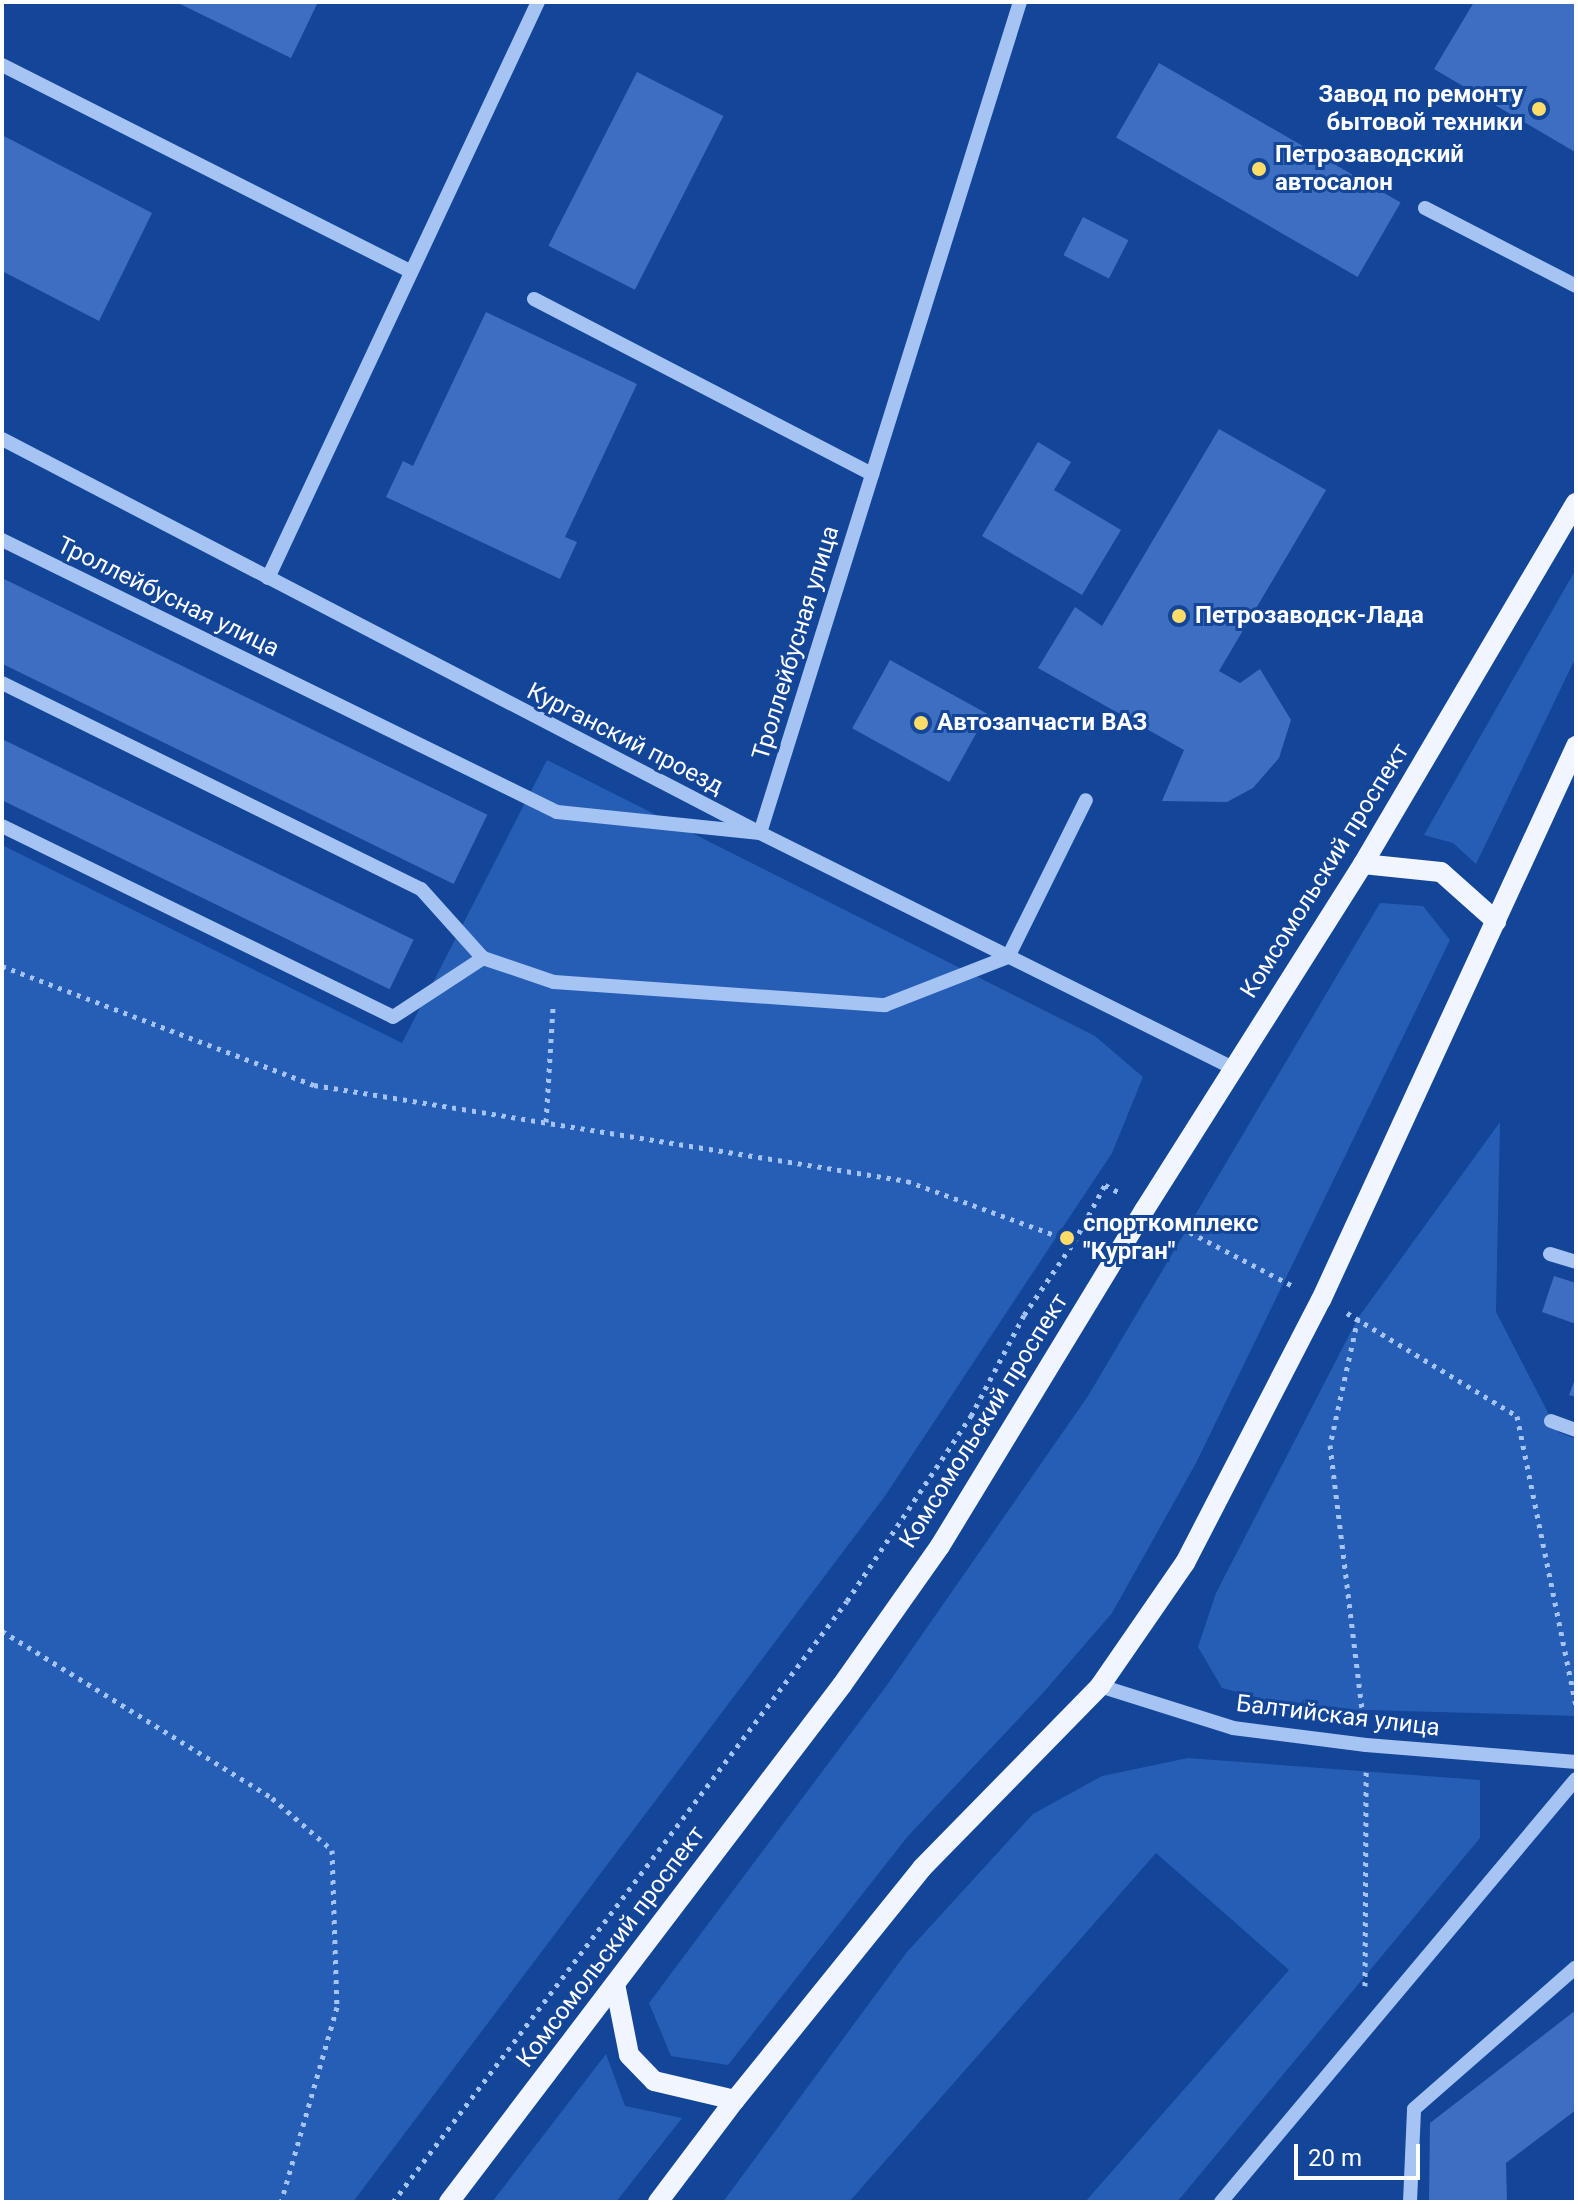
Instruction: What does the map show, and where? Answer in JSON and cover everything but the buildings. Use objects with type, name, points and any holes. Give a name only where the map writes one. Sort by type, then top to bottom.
[{"type":"main road","name":"Комсомольский проспект","points":[[449,2202],[842,1685],[940,1546],[1145,1209],[1363,864],[1576,503]]},
{"type":"main road","points":[[658,2202],[735,2100],[922,1868],[1100,1686],[1185,1563],[1321,1300],[1576,746]]},
{"type":"main road","points":[[1363,864],[1441,872],[1496,921]]},
{"type":"main road","points":[[615,1984],[629,2055],[654,2081],[735,2100]]},
{"type":"street","points":[[268,578],[538,2]]},
{"type":"street","name":"Троллейбусная улица","points":[[2,540],[557,812],[760,833],[1020,2]]},
{"type":"street","points":[[2,65],[411,272]]},
{"type":"street","points":[[1425,208],[1576,286]]},
{"type":"street","points":[[534,299],[872,474]]},
{"type":"street","name":"Курганский проезд","points":[[2,439],[760,833],[1233,1068]]},
{"type":"street","points":[[2,683],[421,889],[483,958],[554,982],[885,1005],[1008,957],[1086,800]]},
{"type":"street","points":[[2,826],[393,1017],[483,958]]},
{"type":"street","points":[[1550,1254],[1576,1262]]},
{"type":"street","points":[[1551,1421],[1576,1430]]},
{"type":"street","name":"Балтийская улица","points":[[1100,1686],[1233,1728],[1366,1745],[1576,1762]]},
{"type":"street","points":[[1221,2202],[1576,1779]]},
{"type":"street","points":[[1410,2202],[1414,2109],[1576,1967]]},
{"type":"path","points":[[2,966],[314,1085],[907,1181],[1074,1242]]},
{"type":"path","points":[[546,1122],[554,982]]},
{"type":"path","points":[[393,2202],[847,1601],[971,1416],[1024,1315],[1074,1242],[1105,1185],[1145,1209],[1358,1318],[1517,1416],[1576,1706]]},
{"type":"path","points":[[1358,1318],[1330,1445],[1366,1745],[1365,2031]]},
{"type":"path","points":[[2,1631],[272,1798],[332,1850],[337,2007],[281,2202]]},
{"type":"shaded area","points":[[1576,569],[1576,657],[1476,864],[1453,843],[1424,835]]},
{"type":"shaded area","points":[[547,760],[1095,1036],[1143,1077],[1112,1153],[885,1496],[353,2202],[2,2202],[2,845],[402,1043]]},
{"type":"shaded area","points":[[1380,903],[1423,906],[1450,940],[1196,1463],[1112,1613],[1042,1694],[908,1836],[728,2065],[671,2056],[649,2003],[887,1685],[1088,1396]]},
{"type":"shaded area","points":[[1500,1122],[1496,1312],[1558,1432],[1576,1439],[1576,1716],[1298,1708],[1222,1688],[1198,1647],[1216,1593],[1358,1318]]},
{"type":"shaded area","points":[[1188,1758],[1480,1780],[1480,1838],[1177,2202],[1085,2202],[1289,1970],[1156,1853],[849,2202],[723,2202],[907,1952],[1033,1814],[1102,1776]]},
{"type":"shaded area","points":[[606,2054],[625,2106],[682,2118],[616,2202],[492,2202]]},
{"type":"place","name":"Завод по ремонту бытовой техники","points":[[1539,109]]},
{"type":"place","name":"Петрозаводский автосалон","points":[[1259,169]]},
{"type":"place","name":"Петрозаводск-Лада","points":[[1179,616]]},
{"type":"place","name":"Автозапчасти ВАЗ","points":[[921,723]]},
{"type":"place","name":"спорткомплекс \"Курган\"","points":[[1067,1238]]}]
